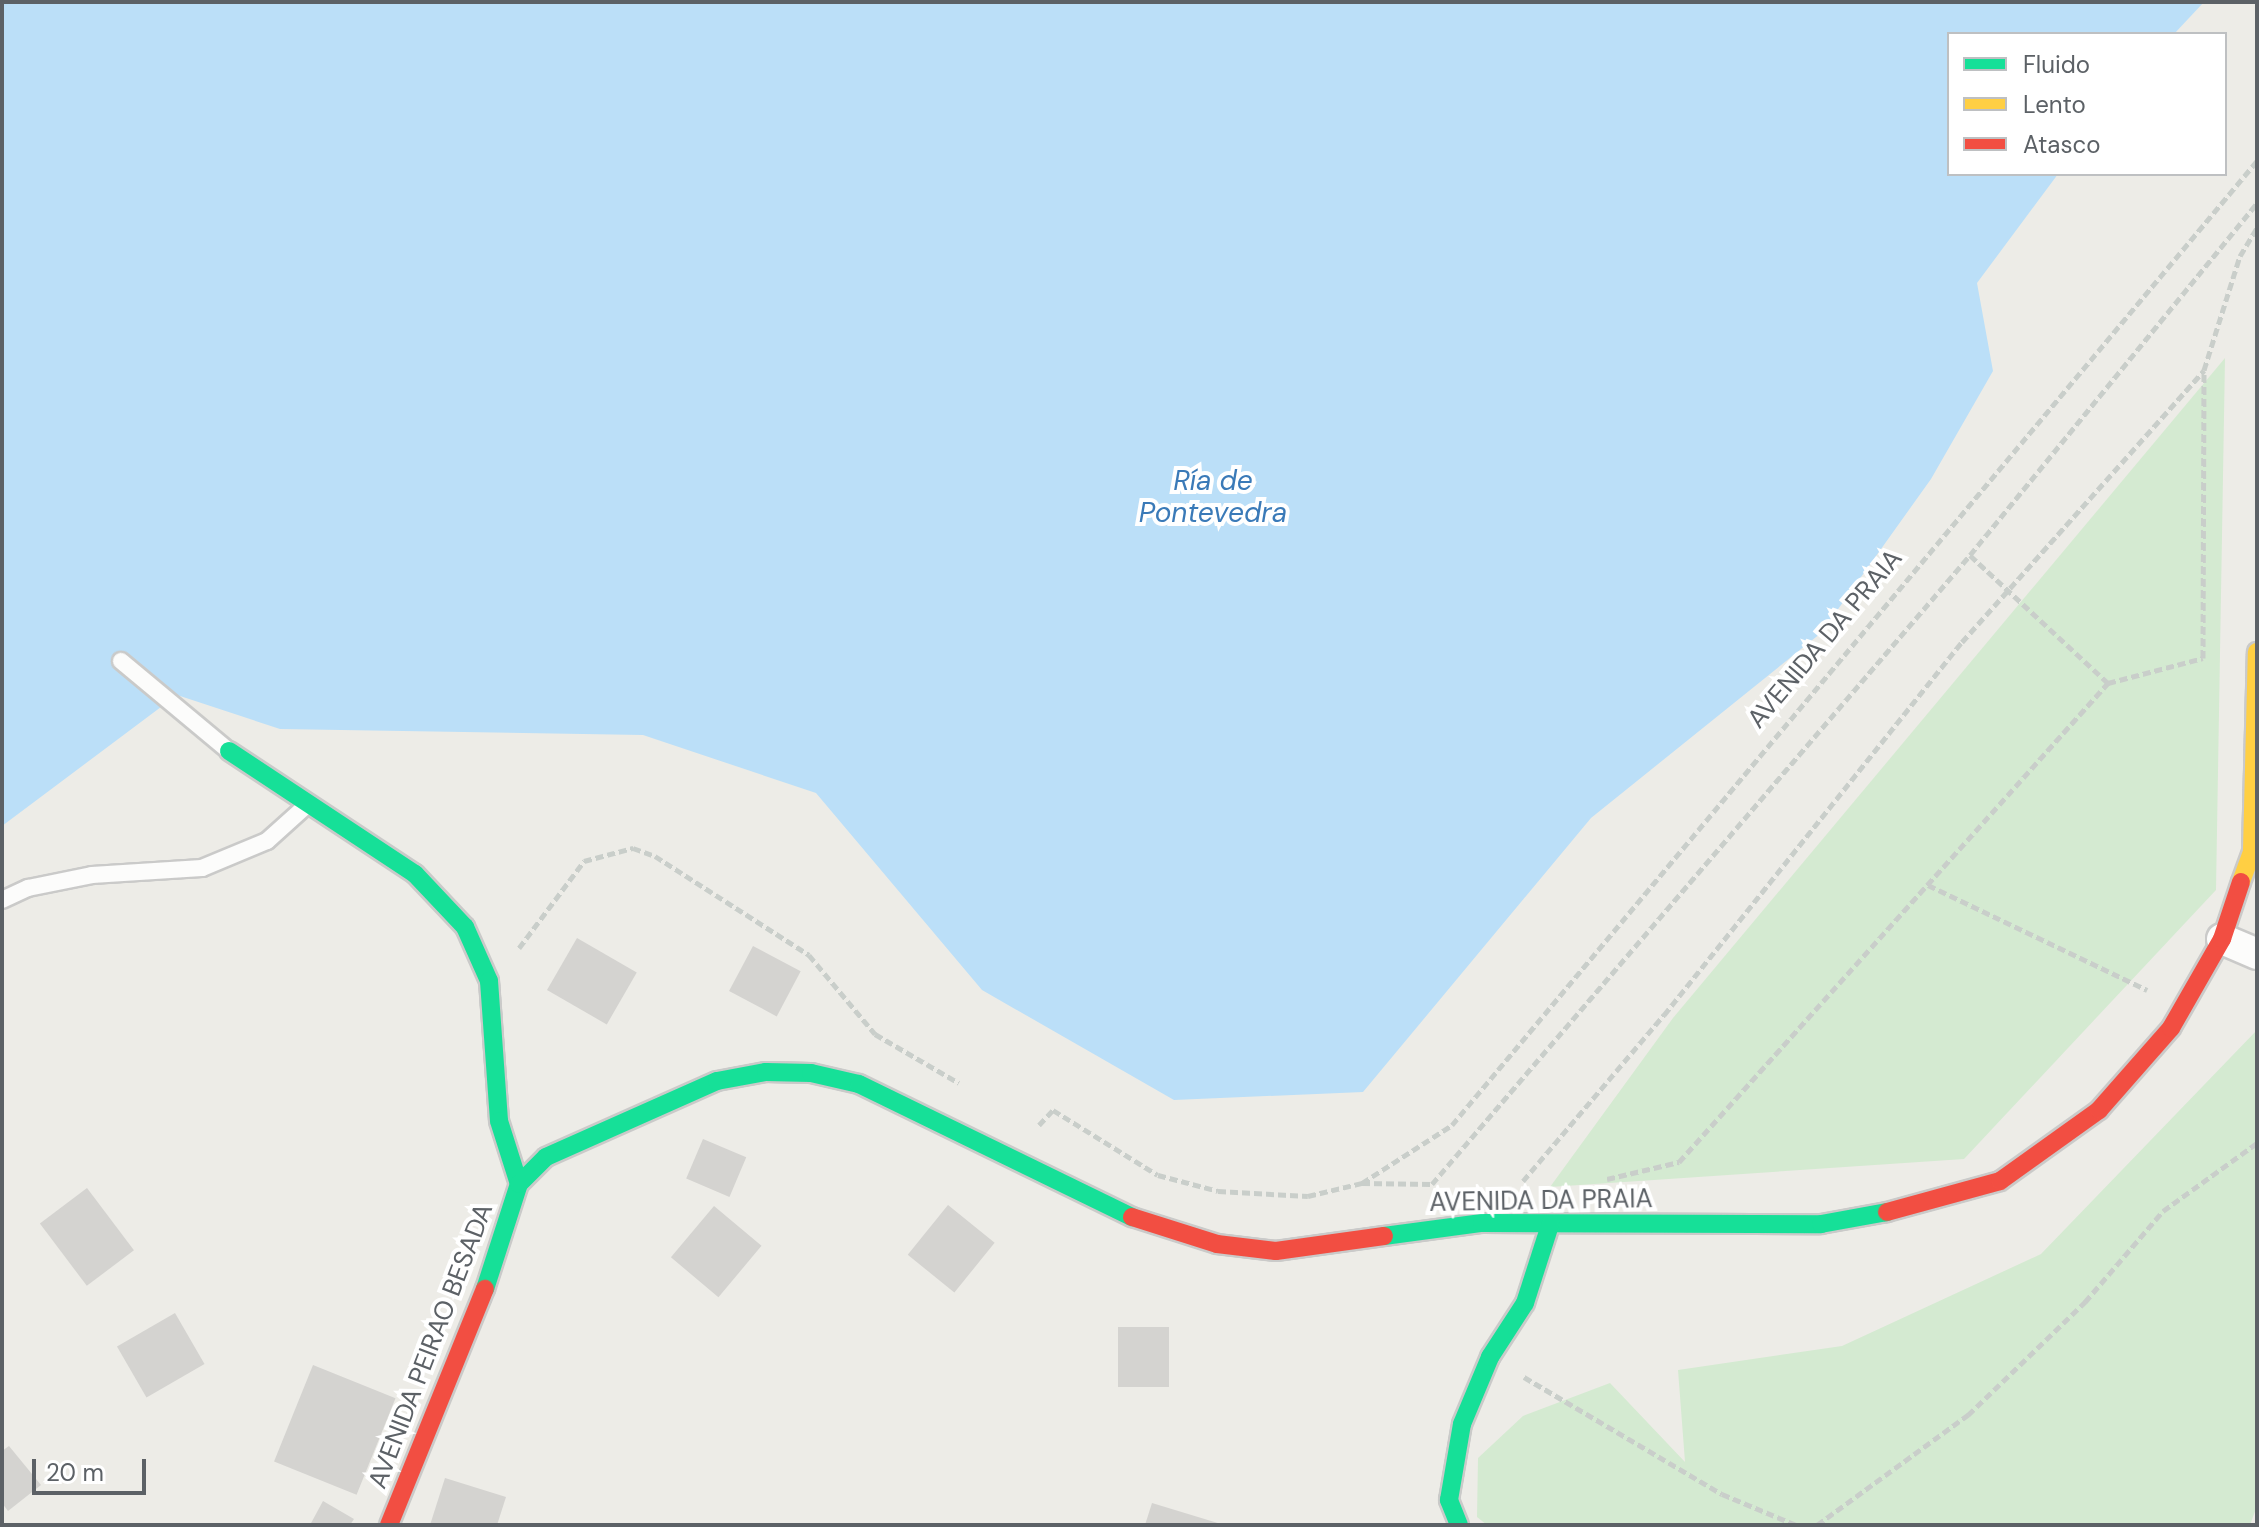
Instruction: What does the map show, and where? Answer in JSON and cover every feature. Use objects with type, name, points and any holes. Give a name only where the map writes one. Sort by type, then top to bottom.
[{"type":"street","name":"AVENIDA DA PRAIA","points":[[519,1184],[546,1157],[608,1125],[717,1081],[766,1072],[811,1073],[859,1084],[1143,1222],[1217,1244],[1276,1251],[1393,1231],[1482,1223],[1821,1224],[1916,1207],[2000,1181],[2099,1110],[2184,1007],[2222,939],[2252,851],[2257,652]]},
{"type":"street","points":[[229,751],[415,874],[465,927],[489,981],[499,1121],[519,1184]]},
{"type":"street","points":[[2222,939],[2257,954]]},
{"type":"street","name":"AVENIDA PEIRAO BESADA","points":[[389,1525],[489,1279],[519,1184]]},
{"type":"street","points":[[1459,1525],[1449,1500],[1462,1424],[1490,1357],[1525,1303],[1550,1225]]},
{"type":"lane","points":[[121,661],[229,751]]},
{"type":"lane","points":[[2,900],[28,888],[92,875],[202,868],[267,841],[308,803]]},
{"type":"path","name":"AVENIDA DA PRAIA","points":[[1362,1183],[1452,1125],[2257,161]]},
{"type":"path","name":"AVENIDA DA PRAIA","points":[[1036,1129],[1053,1110],[1158,1175],[1218,1191],[1308,1196],[1362,1183],[1432,1184],[1970,555],[2257,203]]},
{"type":"path","points":[[1598,1181],[1679,1162],[2108,683],[2203,658],[2204,370],[2240,256],[2257,228]]},
{"type":"path","points":[[1521,1182],[2007,591],[2204,370]]},
{"type":"path","points":[[1970,555],[2108,683]]},
{"type":"path","points":[[489,981],[539,927],[584,861],[633,848],[655,856],[809,955],[875,1034],[969,1089]]},
{"type":"path","points":[[1928,885],[2184,1007]]},
{"type":"path","points":[[1022,1121],[1036,1129],[1043,1140]]},
{"type":"path","points":[[1817,1525],[1968,1415],[2085,1302],[2163,1211],[2257,1143]]},
{"type":"path","points":[[1490,1357],[1722,1494],[1796,1525]]},
{"type":"green space","points":[[2225,358],[2216,890],[1964,1159],[1550,1187],[1673,1018]]},
{"type":"green space","points":[[2257,1030],[2257,1506],[2250,1525],[1487,1525],[1477,1517],[1478,1458],[1523,1416],[1610,1383],[1685,1462],[1678,1370],[1842,1346],[2041,1254]]},
{"type":"water","name":"Ría de Pontevedra","points":[[2,2],[2204,2],[2176,32],[1947,32],[1947,176],[2057,176],[1977,283],[1993,371],[1931,479],[1821,633],[1591,818],[1363,1092],[1174,1100],[982,990],[816,793],[643,735],[280,729],[177,695],[2,826]]},
{"type":"building","points":[[577,938],[637,972],[607,1024],[547,990]]},
{"type":"building","points":[[753,946],[801,971],[777,1016],[729,991]]},
{"type":"building","points":[[703,1139],[746,1157],[729,1197],[686,1179]]},
{"type":"building","points":[[87,1188],[134,1250],[87,1286],[40,1224]]},
{"type":"building","points":[[948,1205],[995,1243],[954,1292],[908,1255]]},
{"type":"building","points":[[714,1206],[761,1246],[718,1297],[671,1257]]},
{"type":"building","points":[[175,1313],[204,1364],[146,1398],[117,1346]]},
{"type":"building","points":[[1118,1327],[1169,1327],[1169,1387],[1118,1387]]},
{"type":"building","points":[[313,1365],[396,1398],[357,1495],[274,1461]]},
{"type":"building","points":[[9,1446],[41,1485],[8,1511],[2,1503],[2,1451]]},
{"type":"building","points":[[445,1478],[506,1497],[497,1525],[430,1525]]},
{"type":"building","points":[[323,1501],[354,1519],[350,1525],[310,1525]]},
{"type":"building","points":[[1152,1503],[1221,1524],[1221,1525],[1145,1525]]},
{"type":"traffic: fast","points":[[229,751],[415,874],[465,927],[489,981],[499,1121],[519,1184]]},
{"type":"traffic: fast","points":[[485,1289],[519,1184],[546,1157],[717,1081],[766,1072],[811,1073],[859,1084],[1132,1217]]},
{"type":"traffic: fast","points":[[1384,1236],[1482,1223],[1821,1224],[1887,1212]]},
{"type":"traffic: fast","points":[[1459,1525],[1449,1500],[1462,1424],[1490,1357],[1525,1303],[1550,1225]]},
{"type":"traffic: slow","points":[[2241,882],[2252,851],[2257,652]]},
{"type":"traffic: jam","points":[[1887,1212],[2000,1181],[2099,1110],[2171,1028],[2222,939],[2241,882]]},
{"type":"traffic: jam","points":[[1132,1217],[1217,1244],[1276,1251],[1384,1236]]},
{"type":"traffic: jam","points":[[389,1525],[485,1289]]}]
